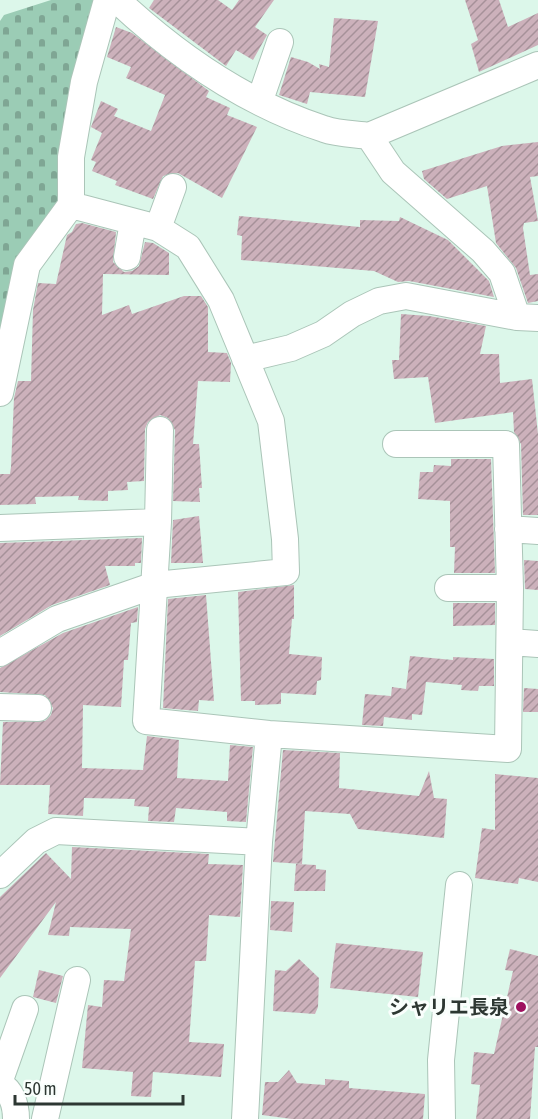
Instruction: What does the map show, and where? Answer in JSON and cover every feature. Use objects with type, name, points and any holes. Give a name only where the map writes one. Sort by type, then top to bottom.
[{"type":"street","points":[[0,393],[27,265],[71,205],[71,157],[84,82],[108,0]]},
{"type":"street","points":[[117,0],[150,31],[208,72],[260,100],[325,130],[369,136],[538,65]]},
{"type":"street","points":[[260,100],[280,42]]},
{"type":"street","points":[[369,136],[393,172],[483,251],[502,273],[527,317]]},
{"type":"street","points":[[158,228],[173,187]]},
{"type":"street","points":[[0,653],[57,620],[155,585],[286,572],[285,539],[270,420],[221,300],[188,247],[158,228],[71,205]]},
{"type":"street","points":[[127,257],[133,222]]},
{"type":"street","points":[[245,359],[291,348],[323,334],[370,305],[406,296],[527,317]]},
{"type":"street","points":[[160,430],[155,585],[146,721],[269,734],[508,749],[510,588],[506,444],[396,444]]},
{"type":"street","points":[[0,528],[158,522]]},
{"type":"street","points":[[508,529],[538,531]]},
{"type":"street","points":[[448,588],[510,588]]},
{"type":"street","points":[[510,642],[538,644]]},
{"type":"street","points":[[0,707],[38,708]]},
{"type":"street","points":[[245,1119],[260,842],[269,734]]},
{"type":"street","points":[[0,875],[36,841],[56,831],[260,842]]},
{"type":"street","points":[[442,1119],[441,1060],[459,885]]},
{"type":"street","points":[[45,1119],[77,980]]},
{"type":"street","points":[[16,1119],[16,1105],[7,1088],[0,1082],[25,1009]]},
{"type":"green space","points":[[51,0],[108,0],[64,201],[21,268],[0,386],[0,21],[4,15]]},
{"type":"building","points":[[154,0],[218,0],[232,10],[239,0],[274,0],[255,27],[267,35],[253,60],[236,50],[226,66],[149,8]]},
{"type":"building","points":[[465,0],[499,0],[508,27],[538,13],[538,45],[479,72],[471,44],[478,40]]},
{"type":"building","points":[[334,18],[378,21],[365,97],[310,92],[307,104],[279,95],[291,57],[308,62],[320,69],[319,64],[329,67]]},
{"type":"building","points":[[116,27],[132,33],[209,91],[206,97],[230,108],[227,115],[257,127],[222,198],[178,173],[163,176],[153,199],[115,185],[117,181],[92,171],[96,162],[91,160],[102,133],[91,127],[101,101],[118,109],[114,116],[151,131],[165,95],[126,78],[131,67],[107,57]]},
{"type":"building","points":[[538,142],[538,176],[530,177],[538,221],[524,223],[523,228],[530,275],[538,274],[538,301],[528,303],[516,268],[496,243],[487,186],[447,199],[424,179],[422,171],[502,146]]},
{"type":"building","points":[[239,216],[360,227],[360,220],[399,221],[400,217],[448,240],[489,281],[494,297],[409,281],[398,282],[374,271],[241,260],[242,236],[237,235]]},
{"type":"building","points":[[82,223],[116,232],[113,262],[124,272],[132,271],[139,266],[145,242],[153,243],[169,253],[169,275],[103,274],[102,315],[129,305],[132,314],[184,296],[201,296],[208,307],[208,352],[227,353],[231,363],[230,382],[198,381],[193,444],[199,444],[202,488],[199,488],[200,502],[173,501],[175,430],[168,418],[160,415],[148,422],[145,429],[144,481],[127,482],[128,490],[108,491],[108,501],[78,500],[79,496],[35,497],[36,504],[0,505],[0,474],[10,474],[14,398],[18,381],[31,381],[33,310],[38,283],[56,284],[67,235],[72,232],[76,224]]},
{"type":"building","points":[[401,314],[429,316],[486,326],[480,354],[499,354],[500,383],[532,379],[538,434],[538,515],[523,515],[521,444],[514,432],[513,412],[435,423],[428,377],[394,379],[392,360],[399,360]]},
{"type":"building","points":[[451,459],[491,459],[495,573],[454,573],[455,547],[450,547],[450,501],[418,499],[420,472],[433,472],[434,465],[451,466]]},
{"type":"building","points":[[199,516],[203,563],[171,563],[173,520]]},
{"type":"building","points":[[142,538],[141,563],[135,563],[135,566],[105,566],[110,585],[52,605],[0,636],[0,543]]},
{"type":"building","points":[[524,560],[538,561],[538,590],[525,589]]},
{"type":"building","points":[[294,585],[294,619],[292,619],[289,654],[322,657],[321,680],[317,681],[316,695],[281,693],[281,704],[255,705],[255,701],[241,701],[238,592]]},
{"type":"building","points":[[206,595],[214,701],[199,700],[198,711],[163,708],[168,599]]},
{"type":"building","points":[[453,603],[495,603],[495,625],[453,626]]},
{"type":"building","points":[[138,607],[137,622],[131,623],[128,660],[124,660],[121,707],[83,705],[82,768],[143,770],[147,736],[179,740],[177,778],[228,781],[230,745],[253,747],[246,822],[227,821],[227,812],[176,808],[174,822],[148,821],[149,807],[134,806],[135,799],[84,798],[83,816],[48,814],[50,785],[0,785],[3,722],[45,721],[51,715],[53,708],[45,695],[0,692],[0,668],[63,633]]},
{"type":"building","points":[[410,656],[453,660],[453,657],[494,659],[494,686],[479,686],[478,691],[461,690],[462,685],[426,682],[422,715],[412,714],[412,720],[384,717],[383,726],[362,725],[365,694],[391,696],[392,687],[406,689]]},
{"type":"building","points":[[524,688],[538,689],[538,712],[523,712]]},
{"type":"building","points":[[283,750],[340,753],[339,788],[419,796],[429,771],[434,798],[447,799],[444,838],[358,829],[350,814],[305,811],[302,864],[273,862]]},
{"type":"building","points":[[495,774],[538,778],[538,882],[519,878],[518,884],[475,878],[482,828],[495,830]]},
{"type":"building","points":[[72,847],[209,854],[208,864],[243,865],[240,917],[209,915],[206,961],[195,961],[189,1042],[224,1044],[221,1077],[153,1072],[151,1097],[131,1096],[133,1072],[82,1068],[88,1005],[102,1007],[104,980],[124,981],[131,929],[70,927],[69,936],[48,935],[56,902],[0,978],[0,897],[46,853],[71,879]]},
{"type":"building","points":[[296,864],[316,865],[316,869],[326,870],[325,891],[294,891]]},
{"type":"building","points":[[271,901],[294,902],[292,932],[270,930]]},
{"type":"building","points":[[336,943],[423,952],[418,997],[330,988]]},
{"type":"building","name":"シャリエ長泉","points":[[510,949],[538,956],[538,1047],[535,1047],[530,1119],[476,1119],[480,1085],[471,1084],[474,1052],[494,1054],[513,971],[505,970]]},
{"type":"building","points":[[299,959],[319,978],[318,1007],[315,1014],[273,1011],[275,970],[286,971]]},
{"type":"building","points":[[39,970],[63,976],[56,1003],[33,997]]},
{"type":"building","points":[[289,1070],[297,1083],[325,1085],[325,1079],[349,1081],[349,1088],[425,1094],[423,1119],[292,1119],[262,1115],[265,1082],[278,1082]]},
{"type":"place","name":"シャリエ長泉","points":[[521,1007]]}]
